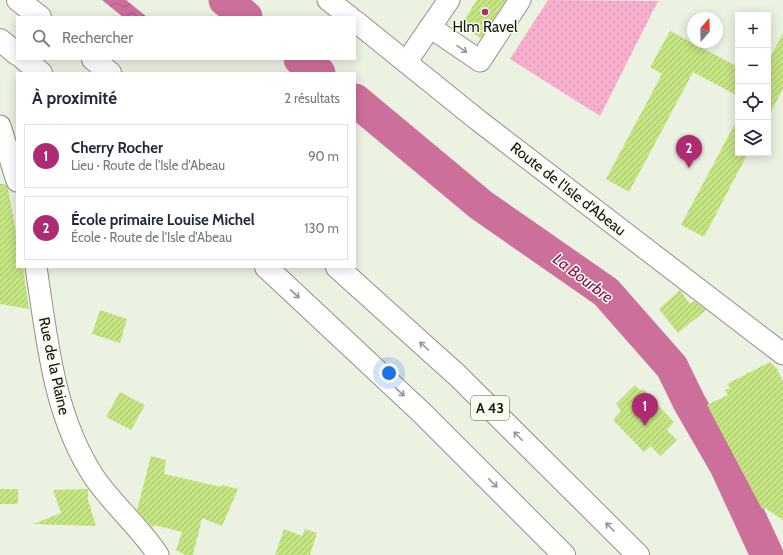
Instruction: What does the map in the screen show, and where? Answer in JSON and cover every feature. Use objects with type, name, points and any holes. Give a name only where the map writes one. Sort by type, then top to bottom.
[{"type":"highway","points":[[18,0],[39,16]]},
{"type":"highway","points":[[0,40],[16,53]]},
{"type":"highway","points":[[25,60],[41,72]]},
{"type":"highway","points":[[94,60],[109,72]]},
{"type":"highway","points":[[267,268],[421,412],[564,555]]},
{"type":"highway","name":"A 43","points":[[338,268],[458,376],[638,555]]},
{"type":"street","points":[[328,0],[349,16]]},
{"type":"street","points":[[407,61],[449,0]]},
{"type":"street","points":[[430,27],[480,62],[520,0]]},
{"type":"street","name":"Route de l'Isle d'Abeau","points":[[356,22],[407,61],[486,126],[783,354]]},
{"type":"street","points":[[0,126],[16,178]]},
{"type":"street","name":"Rue de la Plaine","points":[[36,268],[52,368],[66,422],[94,477],[158,555]]},
{"type":"shaded area","points":[[548,0],[658,1],[600,116],[510,59]]},
{"type":"water","points":[[102,0],[126,0],[146,16],[122,16]]},
{"type":"building","name":"Hlm Ravel","points":[[477,0],[506,0],[481,38],[461,25]]},
{"type":"building","points":[[670,31],[687,40],[687,48],[702,48],[735,65],[735,94],[693,72],[629,192],[606,179],[662,74],[650,67]]},
{"type":"building","points":[[783,33],[783,89],[771,111],[771,84],[771,56]]},
{"type":"building","points":[[735,124],[735,156],[746,156],[704,237],[681,225]]},
{"type":"building","points":[[0,184],[5,184],[8,189],[16,232],[16,268],[23,268],[29,309],[0,304]]},
{"type":"building","points":[[680,290],[690,304],[694,301],[706,310],[678,333],[659,309]]},
{"type":"building","points":[[100,310],[127,319],[120,343],[92,334]]},
{"type":"building","points":[[770,362],[777,369],[783,381],[783,520],[765,508],[762,509],[707,405],[728,395],[725,390],[730,388],[727,384]]},
{"type":"building","points":[[635,385],[641,391],[643,389],[674,422],[667,430],[677,440],[660,456],[651,446],[644,452],[613,420],[621,411],[616,404]]},
{"type":"building","points":[[120,392],[145,405],[131,430],[106,417]]},
{"type":"building","points":[[151,456],[166,460],[164,474],[221,487],[222,485],[238,489],[222,526],[202,518],[193,555],[185,555],[176,550],[182,532],[154,525],[152,527],[137,510]]},
{"type":"building","points":[[0,489],[18,489],[18,504],[0,504]]},
{"type":"building","points":[[88,489],[88,500],[96,526],[33,524],[61,513],[53,490]]},
{"type":"building","points":[[284,529],[302,536],[305,529],[317,533],[310,555],[275,555]]},
{"type":"waterway","name":"La Bourbre","points":[[225,0],[245,16]]},
{"type":"waterway","name":"La Bourbre","points":[[301,60],[318,72]]},
{"type":"waterway","name":"La Bourbre","points":[[356,101],[481,205],[606,292],[672,367],[689,402],[726,466],[767,555]]},
{"type":"place","name":"Hlm Ravel","points":[[485,12]]},
{"type":"place","name":"École primaire Louise Michel","points":[[689,168]]},
{"type":"place","name":"Cherry Rocher","points":[[645,426]]}]
